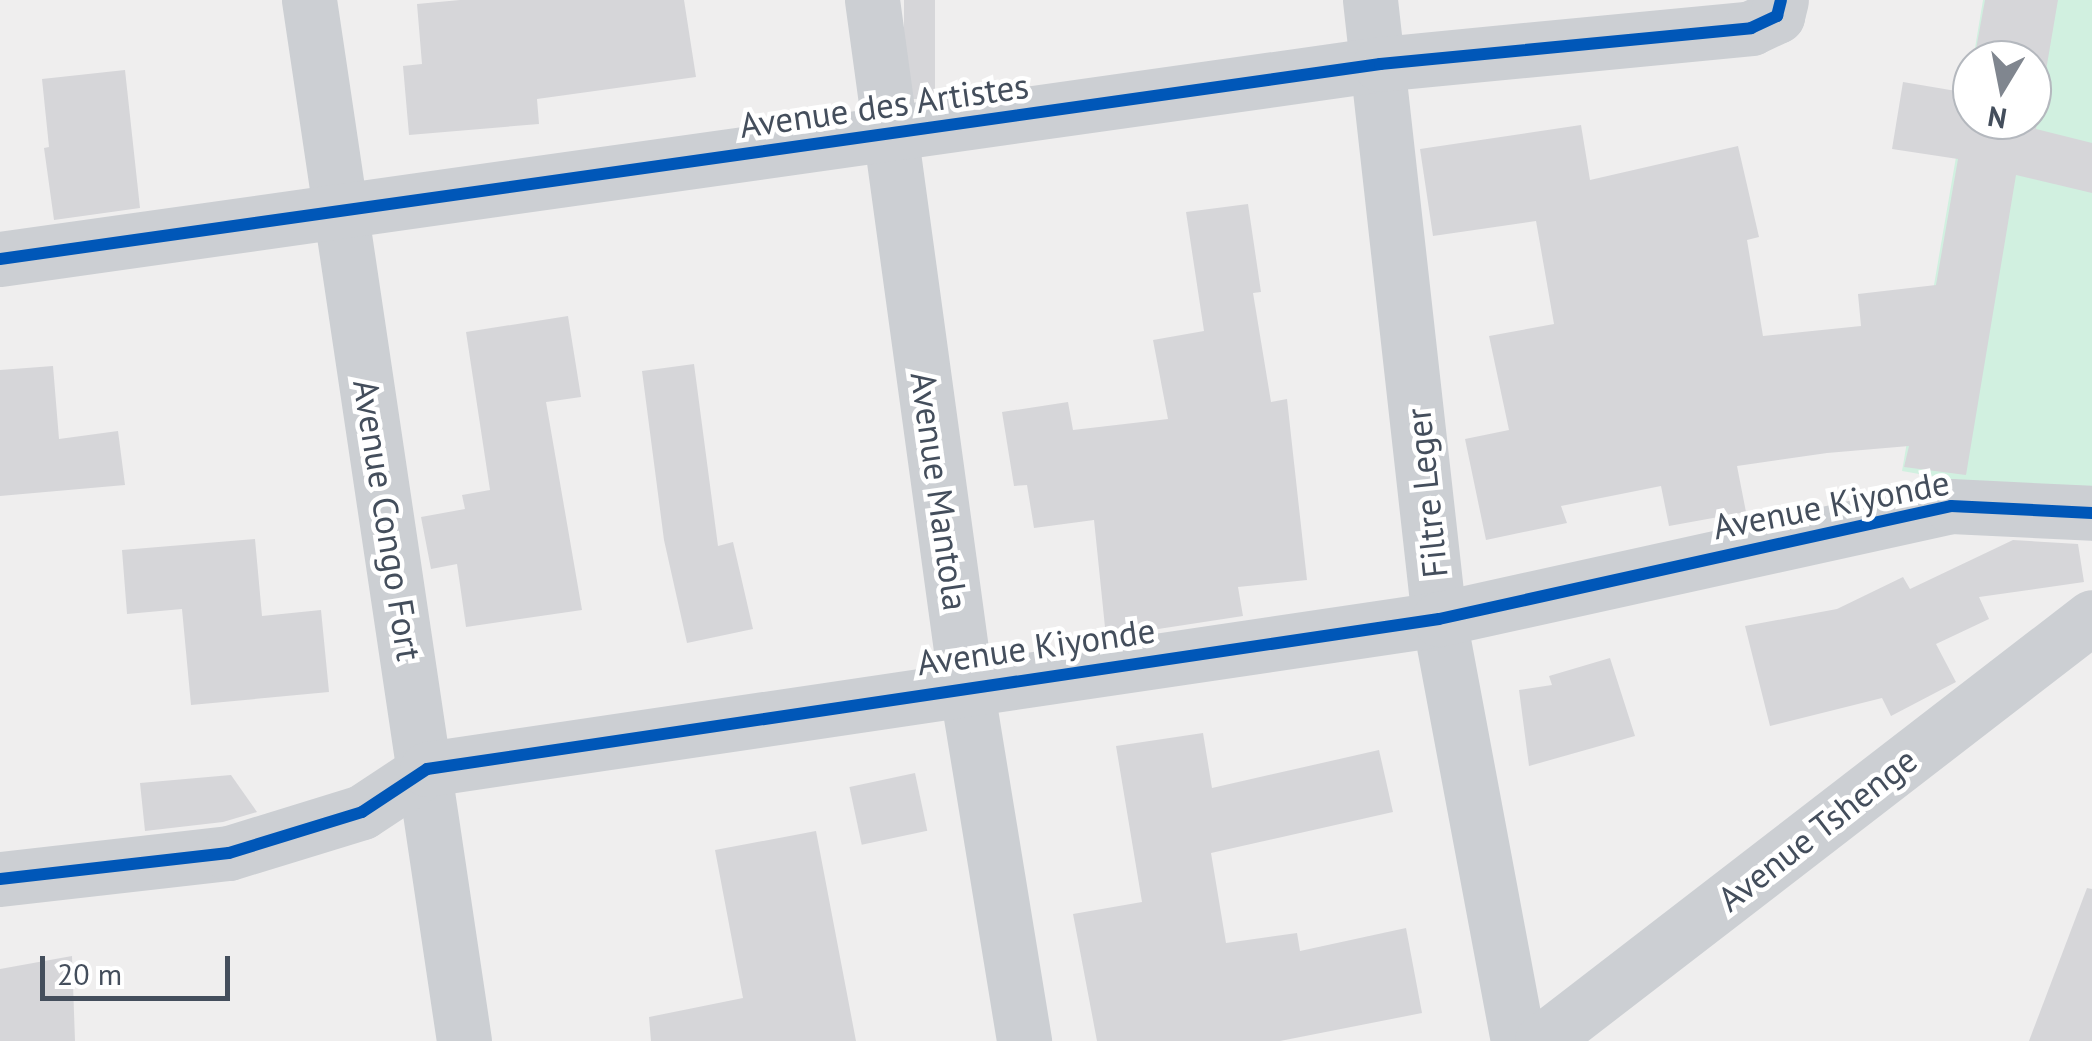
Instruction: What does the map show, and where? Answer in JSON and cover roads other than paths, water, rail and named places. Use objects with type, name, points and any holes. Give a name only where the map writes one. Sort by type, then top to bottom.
[{"type":"street","name":"Avenue Congo Fort","points":[[309,0],[427,768],[464,1041]]},
{"type":"street","name":"Avenue Mantola","points":[[872,0],[966,686],[1024,1041]]},
{"type":"street","name":"Filtre Leger","points":[[1370,0],[1440,619],[1518,1041]]},
{"type":"street","name":"Avenue des Artistes","points":[[0,259],[1380,64],[1750,28],[1779,8]]},
{"type":"street","name":"Avenue Kiyonde","points":[[0,880],[229,853],[362,812],[427,768],[1440,619],[1951,506],[2092,513]]},
{"type":"street","name":"Avenue Tshenge","points":[[1542,1041],[2092,617]]}]
